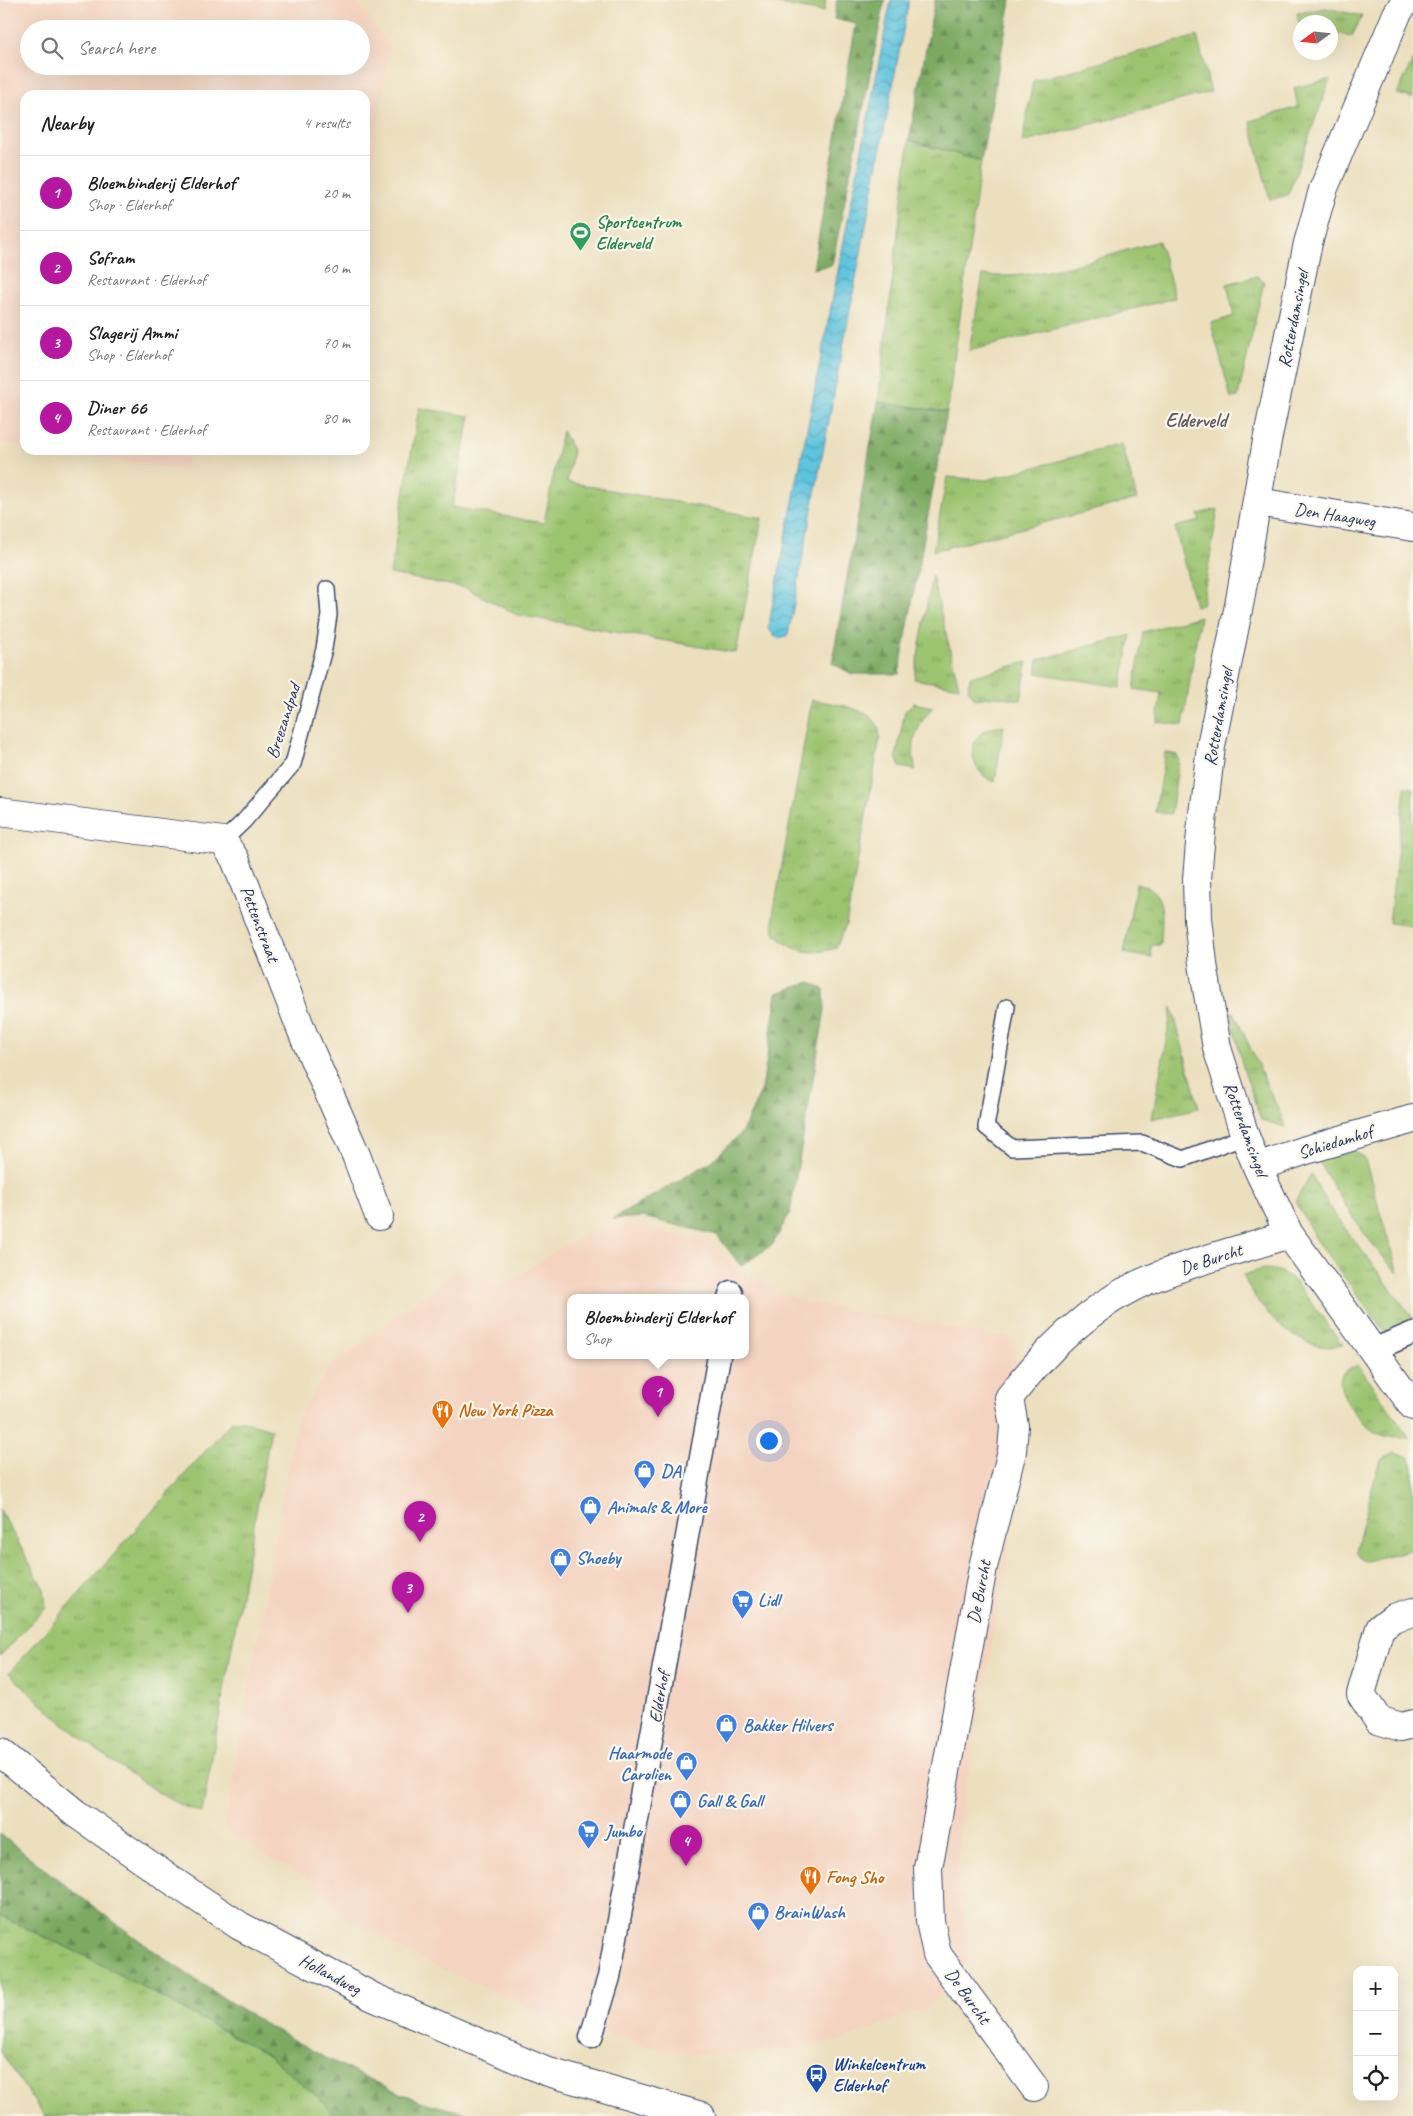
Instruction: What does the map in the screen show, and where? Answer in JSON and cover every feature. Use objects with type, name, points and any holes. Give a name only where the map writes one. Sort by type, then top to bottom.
[{"type":"street","name":"Rotterdamsingel","points":[[1406,0],[1397,14],[1323,190],[1308,243],[1211,746],[1200,832],[1198,918],[1217,1048],[1257,1167],[1289,1234],[1413,1406]]},
{"type":"street","name":"Den Haagweg","points":[[1257,502],[1413,527]]},
{"type":"street","points":[[0,812],[223,841]]},
{"type":"street","name":"Pettenstraat","points":[[223,841],[235,859],[303,1034],[356,1155],[379,1216]]},
{"type":"street","name":"Schiedamhof","points":[[1257,1167],[1306,1150],[1413,1118]]},
{"type":"street","name":"De Burcht","points":[[1034,2087],[936,1954],[930,1921],[928,1867],[983,1567],[1012,1451],[1014,1426],[1008,1398],[1035,1364],[1063,1338],[1098,1308],[1127,1291],[1157,1276],[1289,1234]]},
{"type":"street","points":[[1373,1350],[1413,1333]]},
{"type":"street","name":"Elderhof","points":[[591,2037],[609,1977],[718,1359]]},
{"type":"street","points":[[1413,1612],[1393,1618],[1380,1628],[1361,1694],[1378,1720],[1401,1727],[1413,1724]]},
{"type":"street","name":"Hollandweg","points":[[0,1752],[75,1813],[240,1926],[373,1997],[545,2071],[701,2116]]},
{"type":"lane","name":"Breezandpad","points":[[223,841],[244,821],[292,764],[324,649],[329,615],[327,589]]},
{"type":"lane","points":[[1007,1006],[986,1127],[1012,1148],[1142,1143],[1183,1159],[1245,1136]]},
{"type":"shaded area","points":[[0,0],[354,0],[370,20],[390,45],[370,177],[370,90],[20,90],[20,445],[0,442]]},
{"type":"shaded area","points":[[85,455],[188,455],[186,471]]},
{"type":"shaded area","name":"Winkelcentrum Elderhof","points":[[614,1226],[639,1226],[713,1243],[735,1269],[799,1301],[1015,1339],[1026,1452],[961,1814],[957,1872],[971,1959],[928,2007],[834,2043],[751,2054],[690,2054],[646,2046],[558,2020],[420,1959],[352,1923],[310,1880],[224,1831],[296,1420],[328,1369],[456,1270],[503,1285],[581,1236]]},
{"type":"green space","points":[[756,0],[826,0],[824,12]]},
{"type":"green space","points":[[837,0],[885,0],[832,265],[813,269],[856,24],[834,19]]},
{"type":"green space","points":[[935,0],[1011,0],[981,161],[909,140]]},
{"type":"green space","points":[[1326,8],[1362,16],[1352,36],[1338,34],[1338,15],[1297,15],[1297,13]]},
{"type":"green space","points":[[1197,36],[1211,92],[1022,143],[1033,81]]},
{"type":"green space","points":[[1413,60],[1413,98],[1397,94]]},
{"type":"green space","points":[[1330,79],[1288,195],[1270,200],[1250,121],[1298,107],[1294,88]]},
{"type":"green space","points":[[909,140],[981,161],[947,412],[878,402]]},
{"type":"green space","points":[[1159,241],[1175,298],[969,351],[983,275],[1026,275],[1048,271]]},
{"type":"green space","points":[[1257,276],[1264,281],[1238,397],[1231,398],[1211,323],[1234,316],[1227,284]]},
{"type":"green space","points":[[878,402],[947,412],[899,674],[852,674],[832,663]]},
{"type":"green space","points":[[419,408],[470,416],[452,507],[544,523],[562,431],[573,450],[567,482],[762,518],[736,653],[517,615],[466,588],[390,574]]},
{"type":"green space","points":[[1122,444],[1137,499],[933,551],[947,477],[986,480]]},
{"type":"green space","points":[[1218,509],[1202,605],[1195,606],[1175,527],[1200,521],[1198,514]]},
{"type":"green space","points":[[932,576],[959,687],[914,679]]},
{"type":"green space","points":[[1200,616],[1183,725],[1157,722],[1161,693],[1134,689],[1143,632]]},
{"type":"green space","points":[[1131,635],[1121,687],[1036,673],[1038,660]]},
{"type":"green space","points":[[1027,662],[1021,700],[996,696],[975,699],[968,689],[970,677]]},
{"type":"green space","points":[[812,700],[848,707],[866,714],[878,726],[880,738],[846,925],[836,948],[819,952],[803,951],[781,939],[774,933],[773,915]]},
{"type":"green space","points":[[913,703],[933,707],[922,721],[916,736],[913,752],[916,770],[900,767],[896,757],[905,711]]},
{"type":"green space","points":[[1004,726],[995,782],[981,773],[977,767],[974,760],[974,744],[984,731]]},
{"type":"green space","points":[[1165,752],[1177,755],[1179,758],[1171,814],[1155,812]]},
{"type":"green space","points":[[1405,787],[1413,788],[1413,926],[1389,923]]},
{"type":"green space","points":[[1136,883],[1154,892],[1161,906],[1161,945],[1151,945],[1152,958],[1124,953]]},
{"type":"green space","points":[[810,982],[824,990],[825,1010],[790,1213],[773,1244],[741,1266],[717,1235],[643,1217],[613,1219],[712,1161],[742,1132],[762,1089],[777,993]]},
{"type":"green space","points":[[1172,1007],[1199,1108],[1152,1119]]},
{"type":"green space","points":[[1234,1012],[1286,1127],[1261,1120],[1243,1067],[1230,1013]]},
{"type":"green space","points":[[1354,1151],[1364,1157],[1398,1273],[1364,1233],[1318,1160]]},
{"type":"green space","points":[[1311,1174],[1332,1211],[1413,1318],[1413,1324],[1386,1333],[1318,1242],[1295,1202]]},
{"type":"green space","points":[[1263,1269],[1280,1272],[1294,1280],[1343,1345],[1326,1347],[1313,1345],[1288,1332],[1279,1324],[1254,1296],[1243,1275]]},
{"type":"green space","points":[[1358,1365],[1409,1437],[1392,1438],[1375,1432],[1363,1422],[1349,1405],[1344,1396],[1340,1379],[1345,1371]]},
{"type":"green space","points":[[240,1420],[271,1429],[202,1813],[184,1807],[167,1798],[101,1753],[69,1728],[9,1673],[232,1421]]},
{"type":"green space","points":[[1395,1452],[1409,1457],[1413,1465],[1413,1549],[1367,1561],[1362,1560],[1356,1552],[1377,1469],[1382,1459]]},
{"type":"green space","points":[[0,1510],[44,1589],[46,1607],[0,1656]]},
{"type":"green space","points":[[0,1834],[97,1909],[196,1980],[300,2044],[354,2072],[410,2097],[480,2116],[333,2116],[326,2104],[268,2055],[83,1955],[0,1916]]},
{"type":"green space","points":[[0,1916],[83,1955],[268,2055],[326,2104],[333,2116],[44,2116],[0,2051]]},
{"type":"water","points":[[891,0],[909,0],[788,635],[778,639],[768,629]]},
{"type":"place","name":"Sportcentrum Elderveld","points":[[580,251]]},
{"type":"place","name":"Bloembinderij Elderhof","points":[[658,1417]]},
{"type":"place","name":"New York Pizza","points":[[442,1429]]},
{"type":"place","name":"DA","points":[[645,1490]]},
{"type":"place","name":"Animals & More","points":[[591,1526]]},
{"type":"place","name":"Sofram","points":[[420,1542]]},
{"type":"place","name":"Shoeby","points":[[560,1577]]},
{"type":"place","name":"Slagerij Ammi","points":[[408,1613]]},
{"type":"place","name":"Lidl","points":[[742,1619]]},
{"type":"place","name":"Bakker Hilvers","points":[[727,1744]]},
{"type":"place","name":"Haarmode Carolien","points":[[687,1782]]},
{"type":"place","name":"Gall & Gall","points":[[681,1820]]},
{"type":"place","name":"Jumbo","points":[[589,1850]]},
{"type":"place","name":"Diner 66","points":[[686,1866]]},
{"type":"place","name":"Fong Sho","points":[[810,1896]]},
{"type":"place","name":"BrainWash","points":[[758,1931]]},
{"type":"place","name":"Winkelcentrum Elderhof","points":[[817,2093]]},
{"type":"district","name":"Elderveld","points":[[1196,420]]}]
